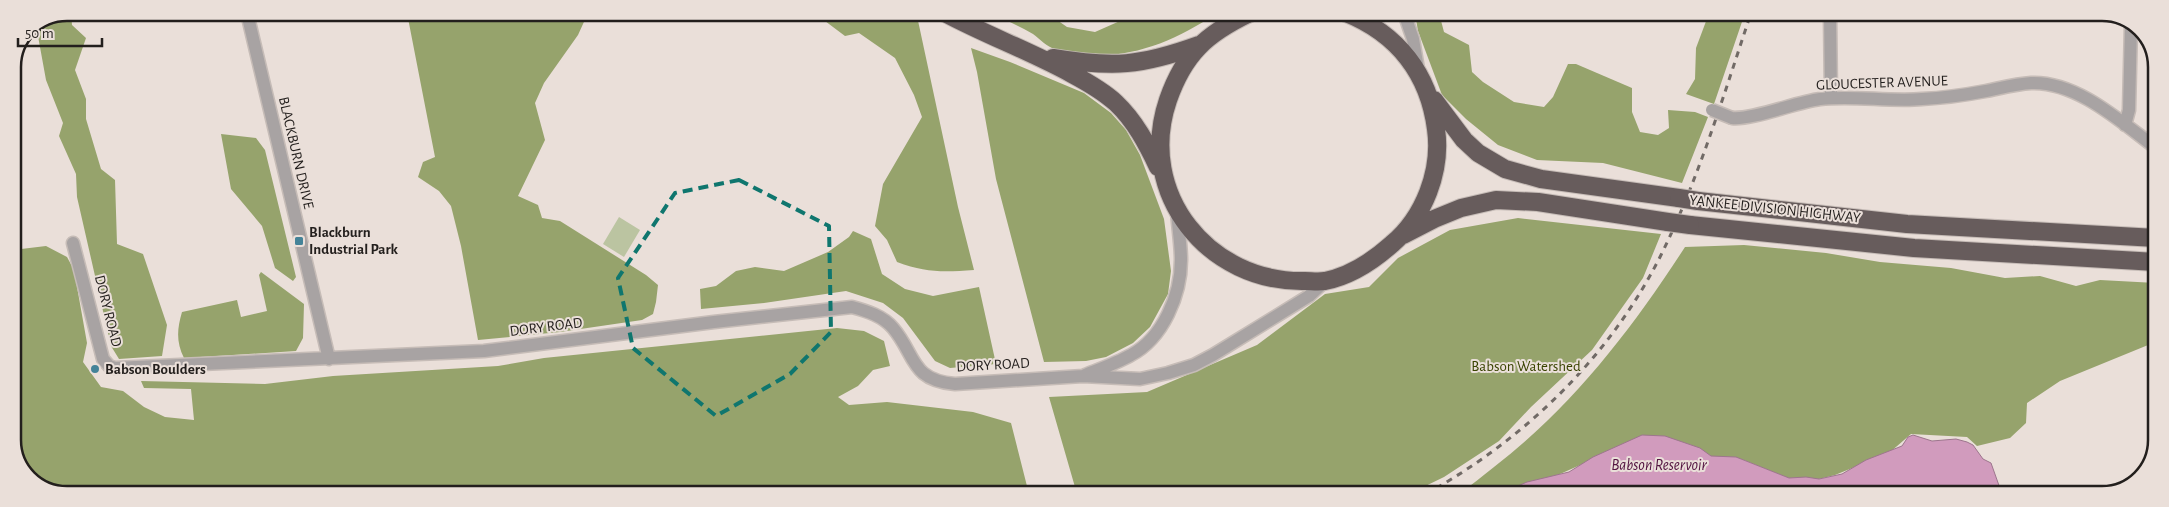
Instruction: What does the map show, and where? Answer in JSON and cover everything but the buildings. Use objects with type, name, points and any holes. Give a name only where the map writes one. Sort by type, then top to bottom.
[{"type":"highway","points":[[960,21],[1040,56],[1090,84],[1116,103],[1131,120],[1147,144],[1177,211],[1190,229],[1208,248],[1224,260],[1245,271],[1265,278],[1287,281],[1325,281],[1349,273],[1375,259],[1403,235],[1426,199],[1436,168],[1438,140],[1429,93],[1419,74],[1400,48],[1381,32],[1363,21]]},
{"type":"highway","points":[[1166,185],[1160,152],[1161,120],[1176,77],[1201,44],[1235,21]]},
{"type":"highway","points":[[1040,56],[1090,64],[1123,64],[1166,57],[1201,44]]},
{"type":"highway","name":"YANKEE DIVISION HIGHWAY","points":[[1429,93],[1464,140],[1478,153],[1505,169],[1542,179],[1698,201],[1907,224],[2148,238]]},
{"type":"highway","name":"YANKEE DIVISION HIGHWAY","points":[[1403,235],[1460,208],[1496,200],[1538,202],[1690,225],[1914,248],[2148,262]]},
{"type":"street","name":"BLACKBURN DRIVE","points":[[249,21],[329,359]]},
{"type":"street","points":[[1407,21],[1413,39],[1419,74]]},
{"type":"street","points":[[1830,21],[1831,98]]},
{"type":"street","points":[[2125,125],[2129,110],[2131,32]]},
{"type":"street","name":"GLOUCESTER AVENUE","points":[[1712,110],[1732,118],[1745,117],[1796,104],[1831,98],[1915,100],[1956,97],[2032,83],[2046,84],[2070,90],[2085,97],[2148,142]]},
{"type":"street","name":"DORY ROAD","points":[[1083,376],[1132,355],[1148,341],[1168,314],[1179,282],[1181,262],[1177,211]]},
{"type":"street","name":"DORY ROAD","points":[[73,243],[88,298],[96,338],[103,359],[109,366],[115,368],[484,351],[852,307],[868,312],[885,321],[893,328],[910,358],[920,371],[941,383],[955,384],[1083,376],[1140,379],[1194,365],[1309,296],[1325,281]]},
{"type":"highlighted area","points":[[739,180],[829,226],[831,332],[790,374],[716,416],[633,348],[618,278],[675,193]]},
{"type":"green space","points":[[72,21],[72,25],[86,38],[75,70],[86,99],[86,119],[101,169],[115,180],[117,244],[143,254],[167,325],[162,356],[119,359],[111,346],[77,197],[76,174],[59,136],[63,123],[46,80],[37,33],[50,25]]},
{"type":"green space","points":[[409,21],[584,21],[578,35],[544,83],[535,103],[545,140],[518,196],[538,205],[542,218],[560,221],[646,275],[658,285],[653,314],[642,320],[560,332],[478,340],[461,246],[451,206],[439,191],[418,177],[423,162],[435,157]]},
{"type":"green space","points":[[825,21],[918,21],[958,207],[974,270],[935,271],[897,262],[887,240],[875,226],[883,184],[922,117],[914,95],[895,58],[859,33],[845,36]]},
{"type":"green space","points":[[1008,21],[1058,21],[1067,27],[1095,32],[1120,21],[1204,21],[1160,43],[1120,54],[1077,54],[1052,48],[1033,34]]},
{"type":"green space","points":[[1416,21],[1441,21],[1444,32],[1469,45],[1472,72],[1483,82],[1514,102],[1544,107],[1553,97],[1568,64],[1576,64],[1632,88],[1632,112],[1640,132],[1658,135],[1669,128],[1668,110],[1695,112],[1708,117],[1682,183],[1603,163],[1537,160],[1498,145],[1466,119],[1442,95],[1418,31]]},
{"type":"green space","points":[[1706,21],[1742,21],[1714,104],[1686,94],[1695,79],[1696,48]]},
{"type":"green space","points":[[971,48],[1084,93],[1111,113],[1126,130],[1140,155],[1164,219],[1171,271],[1168,294],[1150,327],[1133,343],[1106,357],[1086,361],[1044,362],[996,179]]},
{"type":"green space","points":[[221,134],[256,138],[265,150],[296,277],[293,281],[275,268],[262,226],[231,189]]},
{"type":"green space","points":[[619,217],[640,230],[624,257],[603,244]]},
{"type":"green space","name":"Babson Watershed","points":[[1518,218],[1661,234],[1643,278],[1592,350],[1531,407],[1499,441],[1444,477],[1425,486],[1075,486],[1049,397],[1147,392],[1257,345],[1325,294],[1369,287],[1398,258],[1450,230]]},
{"type":"green space","points":[[853,231],[871,239],[882,274],[905,289],[933,296],[979,287],[996,364],[950,368],[935,361],[903,318],[883,303],[846,291],[764,303],[701,309],[700,289],[716,286],[736,271],[755,267],[784,271],[828,252],[849,237]]},
{"type":"green space","points":[[1744,245],[1826,253],[1880,262],[1951,268],[2005,278],[2040,276],[2076,286],[2100,280],[2148,283],[2148,345],[2060,381],[2027,403],[2026,423],[2010,438],[1977,446],[1967,437],[1911,434],[1889,453],[1835,475],[1811,481],[1793,480],[1741,459],[1709,460],[1641,438],[1533,486],[1469,486],[1522,444],[1575,393],[1644,308],[1685,247]]},
{"type":"green space","points":[[46,246],[67,257],[74,270],[87,343],[83,362],[101,387],[123,391],[144,407],[165,417],[194,420],[191,389],[144,388],[141,381],[265,384],[333,376],[498,366],[544,358],[837,328],[864,331],[884,341],[890,366],[873,370],[858,386],[838,397],[849,405],[887,402],[973,412],[1011,423],[1027,486],[59,485],[44,480],[33,470],[25,457],[21,442],[21,249]]},
{"type":"green space","points":[[261,272],[304,304],[303,338],[296,351],[184,358],[178,335],[182,312],[237,300],[241,317],[267,311],[259,275]]},
{"type":"water","name":"Babson Reservoir","points":[[1642,435],[1665,436],[1700,448],[1711,456],[1736,457],[1789,478],[1806,477],[1819,479],[1842,474],[1866,460],[1902,446],[1908,437],[1913,435],[1932,441],[1956,439],[1973,445],[1983,459],[1991,463],[1999,486],[1518,486],[1569,472],[1593,457]]},
{"type":"railway","points":[[1439,486],[1497,448],[1530,421],[1561,392],[1617,328],[1640,292],[1675,226],[1710,136],[1748,21]]},
{"type":"place","name":"Blackburn Industrial Park","points":[[299,241]]},
{"type":"place","name":"Babson Boulders","points":[[95,369]]}]
